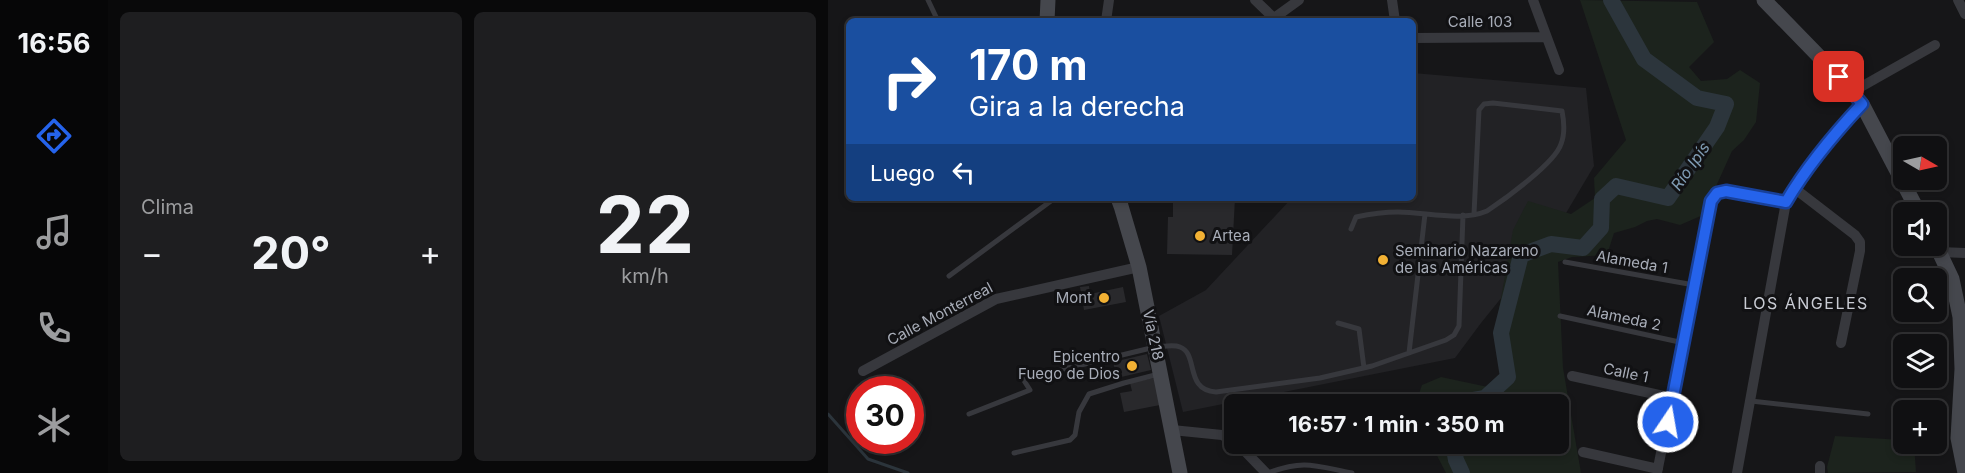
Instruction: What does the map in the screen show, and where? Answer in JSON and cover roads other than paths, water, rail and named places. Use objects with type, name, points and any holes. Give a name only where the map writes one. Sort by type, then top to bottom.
[{"type":"main road","points":[[1047,18],[1048,0]]},
{"type":"main road","points":[[1764,0],[1862,104],[1913,202]]},
{"type":"main road","name":"Vía 218","points":[[1119,201],[1138,267],[1180,473]]},
{"type":"main road","points":[[1942,256],[1952,279],[1960,317],[1962,369],[1958,438],[1965,473]]},
{"type":"street","points":[[1106,18],[1109,0]]},
{"type":"street","points":[[1255,0],[1272,18]]},
{"type":"street","points":[[1276,18],[1299,0]]},
{"type":"street","points":[[1392,0],[1395,18]]},
{"type":"street","points":[[1533,0],[1559,70]]},
{"type":"street","points":[[1958,0],[1965,14]]},
{"type":"street","name":"Calle 103","points":[[1416,38],[1546,37]]},
{"type":"street","points":[[1852,92],[1935,45]]},
{"type":"street","points":[[1737,473],[1786,202],[1840,127],[1862,104]]},
{"type":"street","points":[[1794,188],[1855,235],[1860,242],[1841,343]]},
{"type":"street","points":[[1583,452],[1658,471],[1711,201],[1717,193],[1726,191],[1786,202]]},
{"type":"street","points":[[1947,250],[1965,253]]},
{"type":"street","name":"Calle Monterreal","points":[[863,371],[996,299],[1138,267]]},
{"type":"street","name":"Calle 1","points":[[1572,376],[1673,398]]},
{"type":"street","points":[[1172,430],[1224,436]]},
{"type":"street","points":[[1247,454],[1267,473]]},
{"type":"lane","points":[[928,0],[937,18]]},
{"type":"lane","points":[[1351,229],[1356,217],[1370,214],[1397,212],[1463,216],[1474,214],[1488,211],[1541,169],[1556,152],[1561,145],[1564,132],[1562,111],[1493,103],[1484,104],[1479,110],[1474,214]]},
{"type":"lane","points":[[949,276],[1051,201]]},
{"type":"lane","points":[[1409,353],[1425,214]]},
{"type":"lane","points":[[969,414],[1030,390],[1023,379],[1155,347],[1178,346],[1184,349],[1200,387],[1207,392],[1216,392],[1320,378],[1364,368],[1446,339],[1454,335],[1459,326],[1463,216]]},
{"type":"lane","name":"Alameda 1","points":[[1565,262],[1695,285]]},
{"type":"lane","name":"Alameda 2","points":[[1560,316],[1684,343]]},
{"type":"lane","points":[[1338,323],[1359,330],[1364,368]]},
{"type":"lane","points":[[1014,453],[1070,440],[1076,435],[1079,412],[1089,394],[1124,382],[1161,374]]},
{"type":"lane","points":[[1749,401],[1868,414]]},
{"type":"lane","points":[[1267,473],[1288,465],[1314,464],[1352,473]]},
{"type":"waterway","name":"Río Ipís","points":[[1489,394],[1508,377],[1501,333],[1521,255],[1551,244],[1583,248],[1601,228],[1602,199],[1616,186],[1668,198],[1717,127],[1726,104],[1697,98],[1644,59],[1611,0]]},
{"type":"waterway","points":[[828,414],[868,459],[908,473]]},
{"type":"waterway","name":"Río Ipís","points":[[1455,454],[1462,473]]},
{"type":"place","name":"Artea","points":[[1200,236]]},
{"type":"place","name":"Seminario Nazareno de las Américas","points":[[1383,260]]},
{"type":"place","name":"Mont","points":[[1104,298]]},
{"type":"place","name":"Epicentro Fuego de Dios","points":[[1132,366]]},
{"type":"district","name":"LOS ÁNGELES","points":[[1806,303]]}]
